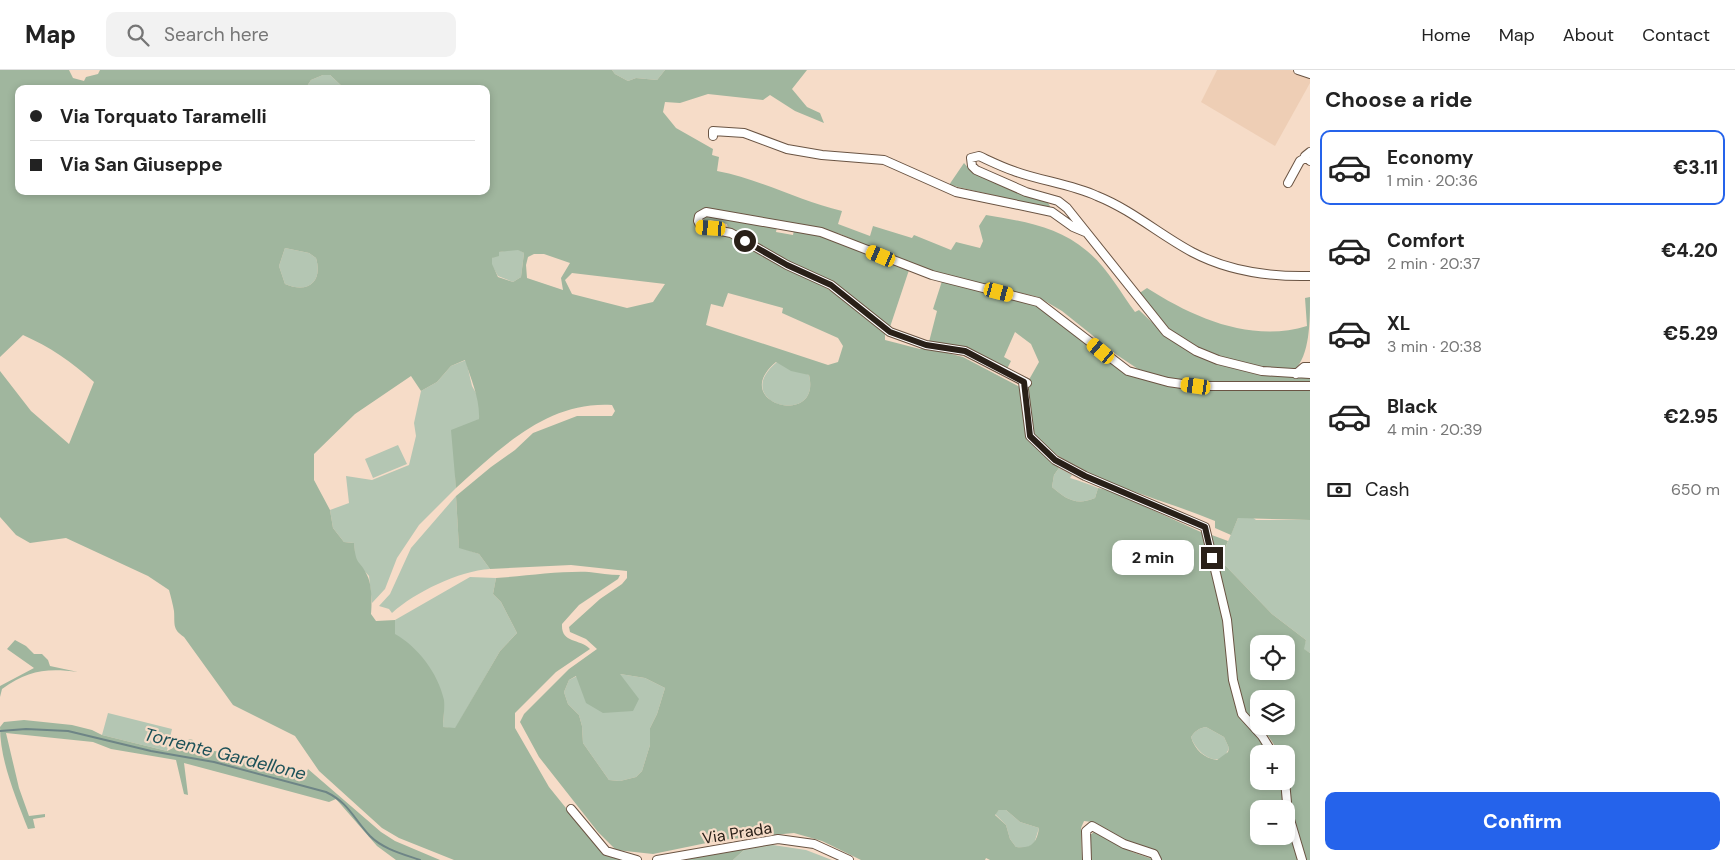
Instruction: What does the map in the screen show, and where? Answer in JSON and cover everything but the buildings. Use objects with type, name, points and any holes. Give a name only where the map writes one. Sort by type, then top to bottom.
[{"type":"street","points":[[1298,70],[1310,74]]},
{"type":"street","points":[[713,136],[714,131],[721,130],[744,133],[788,149],[822,155],[884,160],[956,192],[1052,212],[1073,227],[1086,232]]},
{"type":"street","points":[[1310,276],[1285,277],[1240,270],[1215,263],[1192,252],[1137,217],[1099,196],[1013,171],[979,156],[971,158],[972,166],[976,170],[1026,192],[1058,201],[1067,208],[1159,324],[1173,337],[1218,360],[1262,371],[1310,374]]},
{"type":"street","points":[[1288,183],[1300,161],[1308,157]]},
{"type":"street","points":[[1052,212],[1058,201]]},
{"type":"street","points":[[1268,745],[1242,714],[1233,680],[1228,620],[1205,527],[1085,476],[1055,460],[1030,436],[1025,382],[965,351],[926,345],[890,332],[831,285],[787,265],[731,233],[701,227],[698,222],[699,216],[706,212],[821,232],[932,275],[1038,302],[1128,370],[1168,382],[1196,386],[1310,386]]},
{"type":"street","points":[[1296,374],[1304,367],[1310,367]]},
{"type":"street","points":[[1286,790],[1288,812],[1302,860]]},
{"type":"street","points":[[571,809],[606,851],[637,860]]},
{"type":"street","points":[[1087,860],[1086,831],[1092,826],[1124,844],[1154,854],[1157,860]]},
{"type":"street","name":"Via Prada","points":[[657,860],[778,839],[814,844],[849,860]]},
{"type":"shaded area","points":[[1217,70],[1290,70],[1310,78],[1310,83],[1275,146],[1201,102]]},
{"type":"green space","points":[[0,70],[69,70],[73,78],[84,81],[86,77],[98,74],[100,70],[612,70],[615,74],[628,81],[636,78],[657,80],[665,70],[807,70],[792,89],[807,107],[820,113],[824,123],[795,111],[770,95],[763,100],[708,94],[680,103],[665,102],[663,112],[676,128],[713,149],[712,155],[719,157],[717,171],[749,179],[810,202],[842,211],[838,224],[870,236],[873,226],[912,238],[914,235],[951,250],[956,242],[980,248],[983,241],[979,226],[986,215],[1052,230],[1076,243],[1094,257],[1135,312],[1139,310],[1159,329],[1230,366],[1310,376],[1310,384],[1212,383],[1171,379],[1138,369],[1117,355],[1062,311],[1038,297],[943,274],[898,259],[840,234],[708,208],[695,214],[695,222],[735,237],[835,293],[885,333],[885,340],[963,357],[1020,387],[1029,434],[1059,468],[1054,475],[1052,487],[1062,495],[1072,500],[1082,501],[1095,498],[1098,488],[1111,491],[1203,533],[1225,622],[1241,715],[1250,726],[1250,735],[1257,735],[1264,745],[1250,745],[1250,790],[1283,790],[1285,800],[1250,800],[1250,845],[1295,845],[1295,842],[1300,860],[1162,860],[1157,852],[1132,845],[1092,822],[1084,821],[1081,828],[1082,860],[990,860],[986,858],[985,860],[861,860],[822,841],[794,833],[721,840],[653,854],[616,850],[598,832],[539,757],[520,722],[524,714],[569,669],[597,649],[586,639],[570,632],[569,627],[600,599],[622,584],[627,578],[627,571],[571,565],[490,569],[479,554],[459,548],[456,496],[515,450],[533,433],[577,416],[612,416],[615,411],[612,405],[588,406],[546,419],[508,443],[456,488],[451,430],[479,419],[477,396],[465,360],[451,366],[437,382],[421,391],[411,376],[355,414],[314,454],[314,480],[330,510],[333,528],[344,542],[354,543],[357,559],[370,583],[371,614],[376,621],[395,620],[395,634],[419,653],[437,680],[444,700],[443,727],[455,728],[500,651],[517,633],[501,602],[493,594],[496,578],[578,572],[620,575],[618,579],[579,605],[562,624],[564,635],[590,649],[556,672],[515,713],[515,728],[549,787],[591,839],[608,856],[625,860],[454,860],[399,838],[382,828],[319,771],[295,736],[233,705],[184,637],[176,629],[169,590],[148,576],[66,538],[30,543],[16,535],[0,517],[0,371],[31,411],[69,444],[94,382],[77,368],[23,335],[0,357]],"holes":[[[285,248],[309,253],[316,258],[317,274],[312,284],[301,288],[285,284],[279,266]],[[518,250],[524,253],[521,277],[513,282],[498,277],[492,264],[492,258],[499,256],[499,252]],[[534,254],[544,254],[570,263],[561,278],[563,290],[527,278],[526,265],[528,257]],[[572,273],[665,284],[653,302],[627,308],[572,294],[565,280]],[[728,293],[783,308],[782,313],[838,338],[843,346],[838,362],[828,365],[706,325],[711,304],[723,307]],[[776,362],[791,371],[809,375],[809,392],[802,402],[791,405],[779,404],[768,398],[762,389],[764,377]],[[620,674],[645,678],[665,688],[657,714],[650,728],[650,745],[642,771],[636,777],[620,781],[609,780],[583,743],[579,715],[568,704],[564,692],[569,680],[576,676],[586,703],[603,713],[633,711],[639,699]],[[1206,727],[1224,737],[1229,748],[1228,752],[1217,760],[1201,753],[1191,737],[1196,731]],[[999,810],[1006,810],[1020,822],[1039,828],[1037,838],[1029,846],[1016,847],[1010,839],[1006,825],[995,815]]]},
{"type":"green space","points":[[612,70],[665,70],[657,80],[636,78],[628,81],[615,74]]},
{"type":"green space","points":[[323,75],[330,75],[341,85],[308,85],[311,80]]},
{"type":"green space","points":[[964,163],[970,170],[1048,203],[1049,208],[949,185]]},
{"type":"green space","points":[[704,216],[777,227],[776,232],[793,235],[794,230],[821,235],[909,270],[890,327],[842,289],[728,229],[727,224],[710,220],[707,224],[703,222]]},
{"type":"green space","points":[[285,248],[309,253],[316,258],[317,274],[312,284],[301,288],[285,284],[279,266]]},
{"type":"green space","points":[[519,250],[524,253],[521,277],[513,282],[498,276],[491,264],[492,258],[499,252]]},
{"type":"green space","points":[[942,281],[1036,303],[1104,357],[1171,385],[1310,388],[1310,520],[1238,518],[1231,535],[1215,528],[1215,521],[1119,486],[1073,465],[1031,435],[1031,410],[1026,385],[1039,362],[1031,344],[1015,332],[1004,357],[1011,361],[1007,369],[966,347],[929,342],[937,311],[933,309]]},
{"type":"green space","points":[[1147,288],[1204,318],[1224,325],[1265,331],[1307,326],[1305,298],[1310,297],[1308,337],[1303,356],[1294,371],[1242,363],[1208,353],[1178,338],[1164,327],[1138,294]]},
{"type":"green space","points":[[466,360],[472,386],[480,400],[479,419],[455,467],[456,488],[419,525],[397,558],[385,589],[372,603],[369,576],[355,561],[354,543],[344,542],[333,528],[330,510],[349,503],[346,476],[372,480],[409,465],[416,436],[414,423],[421,391],[437,382],[451,366]]},
{"type":"green space","points":[[777,362],[809,375],[809,392],[802,402],[791,405],[779,404],[769,398],[763,389],[765,377]]},
{"type":"green space","points":[[398,445],[407,464],[373,478],[365,459]]},
{"type":"green space","points":[[1059,468],[1072,475],[1070,478],[1098,488],[1095,498],[1082,501],[1072,500],[1052,487],[1054,475]]},
{"type":"green space","points":[[456,496],[459,547],[479,554],[490,569],[451,578],[425,590],[392,613],[389,609],[379,606],[390,594],[411,548]]},
{"type":"green space","points":[[1252,517],[1256,520],[1310,520],[1310,653],[1303,649],[1306,640],[1272,614],[1220,560],[1238,518]]},
{"type":"green space","points":[[1209,534],[1228,541],[1220,560],[1272,614],[1306,640],[1304,649],[1310,653],[1310,860],[1305,860],[1295,825],[1295,800],[1290,800],[1288,790],[1295,790],[1295,745],[1274,745],[1267,735],[1295,735],[1295,690],[1250,690],[1250,718],[1245,713],[1237,685]]},
{"type":"green space","points":[[470,577],[496,578],[493,594],[501,602],[517,633],[500,651],[455,729],[443,727],[444,703],[436,679],[418,655],[394,634],[395,620]]},
{"type":"green space","points":[[15,640],[26,646],[34,654],[42,654],[48,660],[50,666],[78,672],[57,670],[29,674],[2,689],[0,697],[0,686],[34,668],[7,649]]},
{"type":"green space","points":[[620,674],[645,678],[665,688],[657,714],[650,728],[650,745],[642,771],[636,777],[620,781],[609,780],[583,743],[579,715],[568,704],[564,692],[569,680],[577,676],[587,703]]},
{"type":"green space","points":[[108,713],[172,729],[167,751],[102,735]]},
{"type":"green space","points":[[24,720],[72,725],[92,730],[102,735],[167,751],[173,748],[176,742],[186,744],[189,739],[193,740],[193,745],[200,753],[211,751],[244,757],[304,780],[308,769],[381,832],[395,841],[440,860],[396,860],[377,846],[336,799],[329,802],[184,763],[188,795],[184,794],[176,760],[111,749],[93,742],[6,733],[19,788],[29,816],[45,814],[45,817],[33,819],[35,828],[28,829],[6,766],[0,727],[4,722]]},
{"type":"green space","points":[[1206,727],[1224,737],[1229,748],[1220,759],[1208,758],[1198,749],[1191,737],[1197,730]]},
{"type":"green space","points":[[999,810],[1006,810],[1020,822],[1039,828],[1034,844],[1026,848],[1016,847],[1010,839],[1006,825],[995,814]]},
{"type":"green space","points":[[1095,831],[1132,852],[1155,860],[1092,860],[1089,836]]},
{"type":"green space","points":[[759,845],[773,845],[744,850],[733,860],[684,860]]},
{"type":"green space","points":[[773,845],[806,850],[832,860],[733,860],[744,850]]},
{"type":"waterway","name":"Torrente Gardellone","points":[[0,731],[26,729],[68,731],[151,751],[214,762],[326,792],[346,806],[375,841],[393,851],[420,860]]},
{"type":"route","points":[[745,241],[787,265],[831,285],[890,332],[926,345],[965,351],[1024,382],[1030,436],[1044,450],[1055,460],[1085,476],[1205,527],[1212,558]]}]
